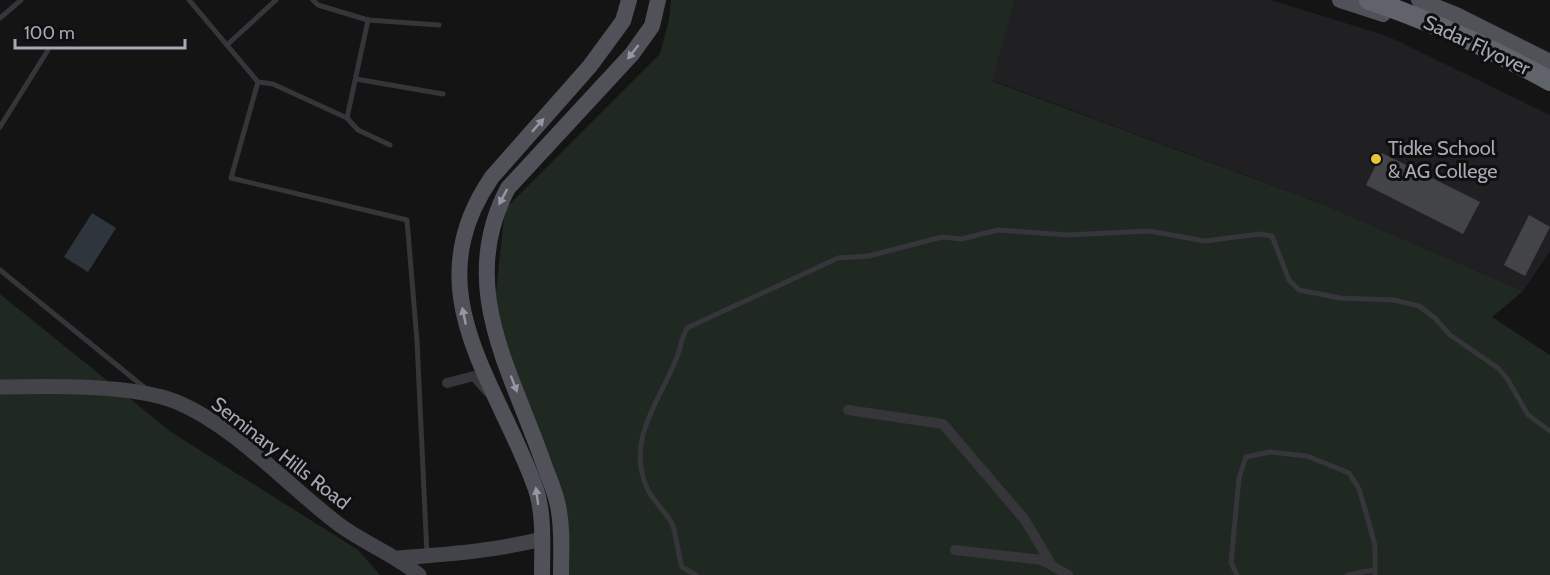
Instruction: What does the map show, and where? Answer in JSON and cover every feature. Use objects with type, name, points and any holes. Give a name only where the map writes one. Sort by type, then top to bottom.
[{"type":"highway","name":"Sadar Flyover","points":[[1369,0],[1462,36],[1550,81]]},
{"type":"highway","name":"Sadar Flyover","points":[[1387,0],[1458,28],[1550,73]]},
{"type":"main road","points":[[542,575],[543,539],[535,486],[470,342],[459,294],[466,226],[478,197],[492,177],[590,66],[623,21],[629,0]]},
{"type":"main road","points":[[561,575],[558,505],[496,337],[486,297],[488,235],[497,209],[508,188],[632,54],[652,26],[658,0]]},
{"type":"main road","points":[[1340,0],[1414,24],[1486,55],[1550,90]]},
{"type":"main road","points":[[1419,0],[1456,15],[1550,62]]},
{"type":"street","points":[[447,382],[474,375],[496,401]]},
{"type":"street","name":"Seminary Hills Road","points":[[0,387],[56,385],[176,401],[212,421],[343,528],[399,558],[419,575]]},
{"type":"street","points":[[848,410],[943,424],[1025,520],[1051,564]]},
{"type":"street","points":[[399,558],[451,556],[507,548],[543,539]]},
{"type":"street","points":[[955,550],[1042,560],[1068,575]]},
{"type":"lane","points":[[0,18],[21,0]]},
{"type":"lane","points":[[189,0],[258,82],[273,84],[347,118],[358,130],[390,146]]},
{"type":"lane","points":[[228,44],[276,0]]},
{"type":"lane","points":[[313,0],[318,4],[368,21],[439,25]]},
{"type":"lane","points":[[347,118],[368,21]]},
{"type":"lane","points":[[0,127],[48,50]]},
{"type":"lane","points":[[356,79],[443,94]]},
{"type":"lane","points":[[258,82],[231,178],[407,220],[417,341],[427,556]]},
{"type":"lane","points":[[696,575],[682,567],[673,528],[661,506],[647,490],[641,453],[645,421],[676,360],[679,344],[687,328],[838,258],[869,256],[942,237],[961,239],[999,230],[1068,235],[1149,231],[1205,240],[1260,234],[1272,236],[1289,280],[1299,290],[1340,298],[1394,300],[1419,306],[1463,345],[1498,368],[1508,380],[1528,415],[1550,431]]},
{"type":"lane","points":[[0,270],[156,397]]},
{"type":"lane","points":[[1237,575],[1231,563],[1239,478],[1246,457],[1270,452],[1307,456],[1348,473],[1359,489],[1375,546],[1375,572],[1347,575]]},
{"type":"shaded area","points":[[671,0],[1015,0],[992,81],[1320,203],[1523,291],[1492,317],[1550,355],[1550,575],[567,575],[564,553],[495,301],[505,209],[660,54],[669,20]]},
{"type":"shaded area","name":"Tidke School & AG College","points":[[1015,0],[1271,0],[1387,36],[1550,115],[1550,251],[1523,291],[1320,203],[991,80]]},
{"type":"shaded area","points":[[92,213],[116,228],[88,272],[64,257]]},
{"type":"shaded area","points":[[0,294],[171,432],[358,550],[380,575],[0,575]]},
{"type":"building","points":[[1382,153],[1480,202],[1463,234],[1366,185]]},
{"type":"building","points":[[1529,215],[1550,227],[1525,276],[1504,265]]},
{"type":"place","name":"Tidke School & AG College","points":[[1376,159]]}]
